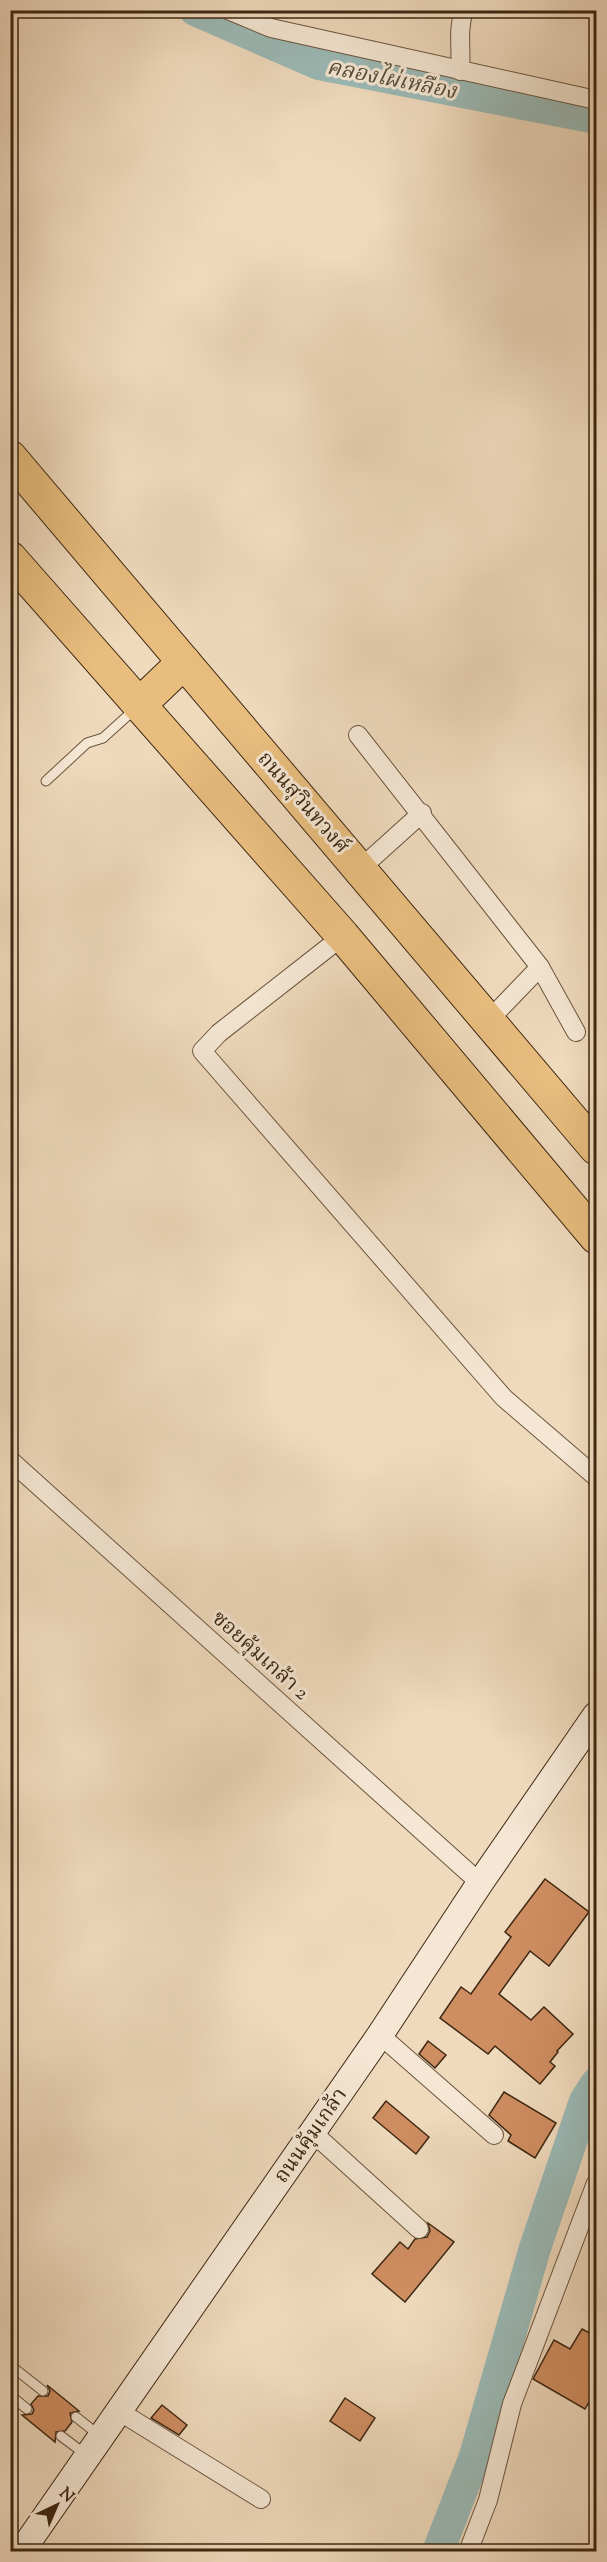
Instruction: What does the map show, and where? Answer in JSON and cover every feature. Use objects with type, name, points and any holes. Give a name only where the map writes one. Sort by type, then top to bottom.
[{"type":"highway","name":"ถนนสุวินทวงศ์","points":[[10,457],[597,1148]]},
{"type":"highway","points":[[14,567],[342,936],[597,1237]]},
{"type":"highway","points":[[139,705],[184,662]]},
{"type":"main road","name":"ถนนคุ้มเกล้า","points":[[21,2552],[117,2410],[380,2035],[480,1883],[597,1715]]},
{"type":"street","points":[[228,10],[271,28],[597,100]]},
{"type":"street","points":[[460,71],[462,48],[458,34],[464,10]]},
{"type":"street","points":[[358,735],[422,813],[540,967],[576,1032]]},
{"type":"street","points":[[361,868],[422,813]]},
{"type":"street","points":[[342,936],[219,1034],[202,1051],[504,1398],[525,1419],[597,1477]]},
{"type":"street","points":[[489,1020],[540,967]]},
{"type":"street","name":"ซอยคุ้มเกล้า 2","points":[[10,1460],[480,1883]]},
{"type":"street","points":[[380,2035],[494,2135]]},
{"type":"street","points":[[312,2132],[419,2229]]},
{"type":"street","points":[[468,2552],[488,2500],[512,2404],[597,2183]]},
{"type":"street","points":[[117,2410],[261,2499]]},
{"type":"lane","points":[[46,781],[81,748],[104,738],[139,705]]},
{"type":"lane","points":[[10,2366],[43,2391]]},
{"type":"lane","points":[[10,2395],[27,2409]]},
{"type":"lane","points":[[76,2417],[94,2446]]},
{"type":"lane","points":[[61,2436],[94,2446]]},
{"type":"building","points":[[545,1879],[589,1912],[549,1966],[530,1951],[499,1994],[531,2020],[544,2007],[573,2034],[557,2051],[550,2062],[555,2066],[540,2084],[495,2046],[488,2054],[440,2018],[461,1987],[471,1994],[511,1937],[505,1932]]},
{"type":"building","points":[[428,2041],[446,2055],[435,2068],[419,2054]]},
{"type":"building","points":[[504,2092],[556,2123],[535,2158],[508,2141],[511,2135],[489,2115]]},
{"type":"building","points":[[386,2101],[429,2137],[416,2154],[373,2118]]},
{"type":"building","points":[[428,2223],[454,2242],[405,2302],[372,2274],[400,2242],[408,2249],[415,2239],[427,2237],[430,2231]]},
{"type":"building","points":[[582,2329],[597,2337],[597,2388],[585,2409],[533,2379],[554,2340],[570,2349]]},
{"type":"building","points":[[47,2385],[79,2411],[70,2413],[72,2422],[65,2431],[56,2432],[55,2442],[22,2415],[32,2414],[34,2410],[31,2404],[38,2396],[48,2396],[50,2391]]},
{"type":"building","points":[[345,2398],[375,2418],[360,2441],[330,2421]]},
{"type":"building","points":[[162,2405],[187,2425],[179,2435],[151,2418]]},
{"type":"waterway","name":"คลองไผ่เหลือง","points":[[195,10],[319,64],[596,118]]},
{"type":"waterway","points":[[438,2552],[475,2456],[535,2248],[585,2101],[596,2084]]}]
